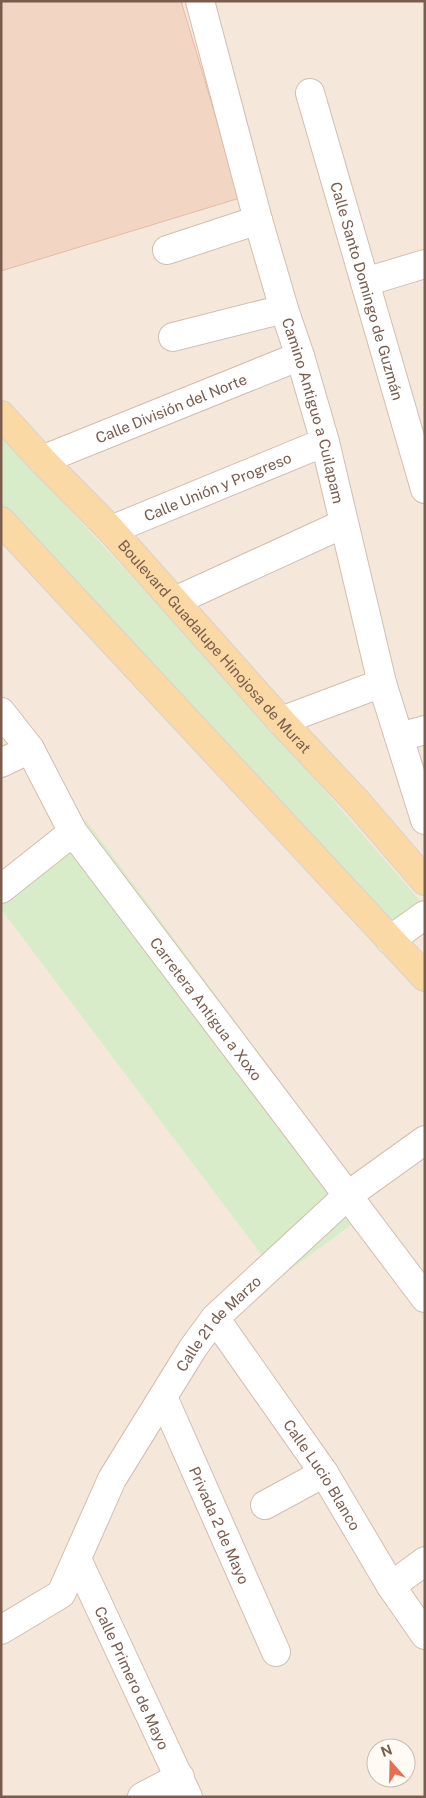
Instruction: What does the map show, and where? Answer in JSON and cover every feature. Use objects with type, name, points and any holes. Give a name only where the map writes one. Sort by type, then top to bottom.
[{"type":"main road","name":"Boulevard Guadalupe Hinojosa de Murat","points":[[1,416],[111,530],[357,802],[425,881]]},
{"type":"main road","points":[[1,521],[425,977]]},
{"type":"street","name":"Camino Antiguo a Cuilapam","points":[[200,1],[258,220],[325,442],[382,683],[412,734],[425,820]]},
{"type":"street","name":"Calle Santo Domingo de Guzmán","points":[[310,93],[365,282],[415,417],[425,489]]},
{"type":"street","points":[[167,250],[258,220]]},
{"type":"street","points":[[365,282],[425,264]]},
{"type":"street","points":[[173,337],[284,309]]},
{"type":"street","name":"Calle División del Norte","points":[[42,460],[300,356]]},
{"type":"street","name":"Calle Unión y Progreso","points":[[111,530],[325,442]]},
{"type":"street","points":[[175,601],[343,524]]},
{"type":"street","points":[[281,720],[382,683]]},
{"type":"street","name":"Carretera Antigua a Xoxo","points":[[1,712],[30,749],[73,832],[346,1196],[425,1298]]},
{"type":"street","points":[[1,763],[30,749]]},
{"type":"street","points":[[1,889],[73,832]]},
{"type":"street","points":[[390,940],[425,915]]},
{"type":"street","name":"Calle 21 de Marzo","points":[[1,1630],[62,1594],[112,1479],[193,1348],[215,1318],[346,1196],[425,1140]]},
{"type":"street","name":"Calle Lucio Blanco","points":[[215,1318],[324,1473],[391,1586],[425,1635]]},
{"type":"street","name":"Privada 2 de Mayo","points":[[163,1397],[276,1652]]},
{"type":"street","points":[[265,1505],[324,1473]]},
{"type":"street","name":"Calle Primero de Mayo","points":[[77,1559],[184,1787]]},
{"type":"street","points":[[391,1586],[425,1561]]},
{"type":"street","points":[[142,1797],[184,1787]]},
{"type":"shaded area","points":[[1,1],[425,1],[425,1797],[1,1797]]},
{"type":"green space","points":[[1,436],[250,704],[421,902],[392,931],[176,700],[1,506]]},
{"type":"green space","points":[[86,820],[374,1208],[279,1278],[1,909],[1,889]]},
{"type":"building","points":[[1,1],[181,1],[240,198],[1,271]]}]
